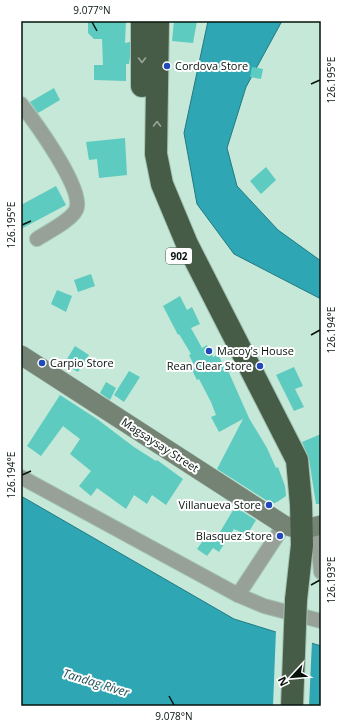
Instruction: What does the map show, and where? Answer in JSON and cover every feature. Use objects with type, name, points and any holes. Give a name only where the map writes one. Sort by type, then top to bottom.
[{"type":"highway","name":"902","points":[[142,21],[143,157],[150,192],[173,230],[279,447],[296,467],[306,527],[302,545],[296,600],[292,706]]},
{"type":"highway","name":"902","points":[[158,21],[156,154],[173,230]]},
{"type":"main road","name":"Magsaysay Street","points":[[21,355],[306,527]]},
{"type":"street","points":[[21,104],[56,154],[77,199],[77,208],[71,217],[37,239]]},
{"type":"street","points":[[21,477],[238,595],[264,606],[321,621]]},
{"type":"street","points":[[238,595],[306,527],[321,572]]},
{"type":"water","points":[[208,21],[282,21],[246,87],[227,148],[237,186],[278,230],[321,261],[321,299],[234,254],[197,204],[184,133]]},
{"type":"water","name":"Tandag River","points":[[21,496],[234,619],[321,646],[321,706],[21,706]]},
{"type":"pier","points":[[276,630],[312,641],[309,706],[273,706]]},
{"type":"building","points":[[88,21],[126,21],[125,43],[130,42],[130,57],[129,64],[126,64],[126,81],[94,80],[94,65],[103,65],[102,39],[94,39],[88,33]]},
{"type":"building","points":[[174,21],[197,21],[193,43],[172,41]]},
{"type":"building","points":[[252,67],[263,69],[261,79],[250,77]]},
{"type":"building","points":[[54,88],[60,100],[38,113],[30,102]]},
{"type":"building","points":[[125,138],[127,175],[99,178],[97,159],[89,160],[86,142]]},
{"type":"building","points":[[266,167],[276,180],[261,194],[250,181]]},
{"type":"building","points":[[56,186],[66,205],[21,229],[21,205]]},
{"type":"building","points":[[91,274],[95,286],[78,292],[74,280]]},
{"type":"building","points":[[57,290],[72,296],[66,312],[51,304]]},
{"type":"building","points":[[180,296],[187,310],[192,307],[200,324],[191,328],[202,348],[207,345],[213,357],[218,354],[224,367],[226,366],[249,418],[267,448],[276,468],[278,467],[285,486],[286,496],[277,502],[272,504],[217,469],[243,419],[219,432],[211,417],[216,415],[199,379],[197,380],[191,368],[195,367],[189,355],[191,354],[179,334],[178,335],[163,306]]},
{"type":"building","points":[[75,346],[89,355],[78,372],[64,364]]},
{"type":"building","points":[[294,367],[303,386],[295,389],[304,407],[294,411],[276,375]]},
{"type":"building","points":[[129,371],[140,377],[124,402],[114,395]]},
{"type":"building","points":[[106,382],[116,388],[110,400],[100,393]]},
{"type":"building","points":[[60,395],[97,419],[134,447],[156,461],[157,460],[183,479],[166,505],[152,495],[147,504],[134,495],[126,509],[97,488],[91,496],[79,486],[91,471],[70,454],[80,439],[63,426],[41,456],[27,446]]},
{"type":"building","points":[[321,434],[321,504],[316,504],[309,459],[302,442]]},
{"type":"building","points":[[235,507],[256,520],[247,535],[234,529],[219,552],[213,548],[207,556],[197,549],[209,532],[217,537]]},
{"type":"place","name":"Cordova Store","points":[[167,66]]},
{"type":"place","name":"Macoy's House","points":[[209,351]]},
{"type":"place","name":"Carpio Store","points":[[42,363]]},
{"type":"place","name":"Rean Clear Store","points":[[260,366]]},
{"type":"place","name":"Villanueva Store","points":[[269,505]]},
{"type":"place","name":"Blasquez Store","points":[[280,536]]}]
